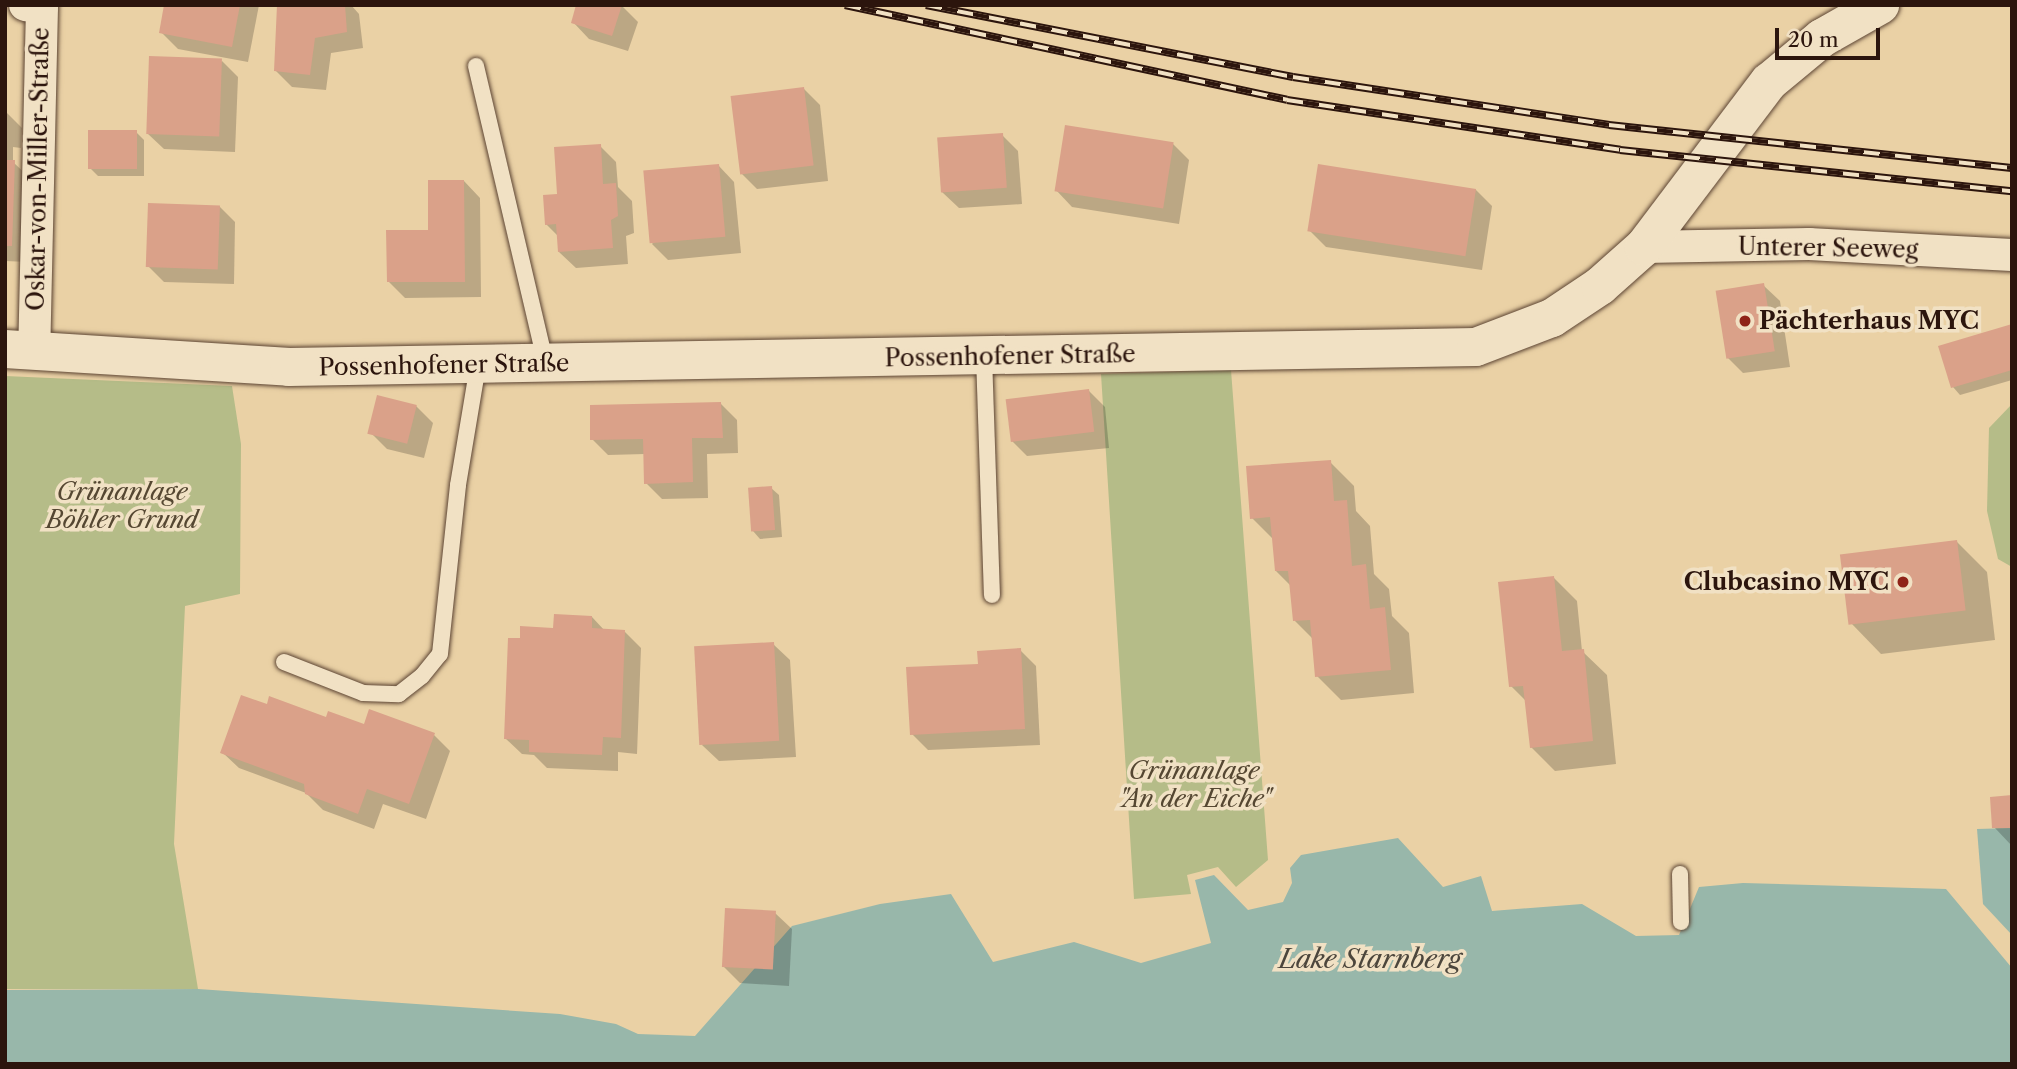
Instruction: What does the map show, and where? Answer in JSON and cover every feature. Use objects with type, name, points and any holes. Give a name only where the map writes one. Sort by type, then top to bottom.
[{"type":"main road","name":"Possenhofener Straße","points":[[19,349],[289,367],[1476,346],[1552,318],[1600,286],[1644,247],[1769,82],[1822,38],[1880,5]]},
{"type":"street","name":"Oskar-von-Miller-Straße","points":[[19,349],[43,7],[25,5]]},
{"type":"street","name":"Unterer Seeweg","points":[[1644,247],[1809,244],[2012,255]]},
{"type":"lane","points":[[477,66],[546,364]]},
{"type":"lane","points":[[984,356],[992,595]]},
{"type":"lane","points":[[284,662],[363,693],[399,694],[422,676],[440,654],[458,485],[478,365]]},
{"type":"lane","points":[[1680,874],[1681,922]]},
{"type":"green space","name":"Grünanlage \"An der Eiche\"","points":[[1231,370],[1268,860],[1236,887],[1218,867],[1187,875],[1191,894],[1134,899],[1101,374]]},
{"type":"green space","name":"Grünanlage Böhler Grund","points":[[5,376],[232,386],[241,444],[240,594],[185,606],[174,844],[198,989],[5,989]]},
{"type":"green space","points":[[2012,404],[2012,567],[1998,559],[1987,511],[1989,428]]},
{"type":"water","points":[[2012,828],[2012,935],[1983,904],[1977,829]]},
{"type":"water","name":"Lake Starnberg","points":[[1398,838],[1443,887],[1481,876],[1492,911],[1582,904],[1636,936],[1679,935],[1699,887],[1743,883],[1946,889],[2012,968],[2012,1064],[5,1064],[5,990],[198,989],[560,1014],[616,1024],[638,1034],[695,1036],[792,926],[880,904],[951,894],[993,962],[1074,942],[1141,963],[1211,943],[1195,880],[1214,875],[1248,910],[1283,902],[1292,883],[1290,868],[1301,855]]},
{"type":"building","points":[[164,5],[240,5],[232,47],[159,33]]},
{"type":"building","points":[[277,5],[345,5],[347,32],[315,38],[310,75],[274,71]]},
{"type":"building","points":[[576,5],[622,5],[612,36],[571,23]]},
{"type":"building","points":[[149,56],[222,59],[219,137],[146,134]]},
{"type":"building","points":[[804,87],[814,165],[740,174],[731,96]]},
{"type":"building","points":[[1065,125],[1174,142],[1163,208],[1055,191]]},
{"type":"building","points":[[88,130],[137,130],[137,169],[88,169]]},
{"type":"building","points":[[1003,133],[1007,188],[941,192],[937,138]]},
{"type":"building","points":[[601,144],[603,184],[616,183],[618,216],[611,220],[613,248],[558,252],[556,224],[545,225],[543,195],[557,194],[554,147]]},
{"type":"building","points":[[5,160],[15,160],[12,246],[5,246]]},
{"type":"building","points":[[719,164],[725,237],[650,243],[643,171]]},
{"type":"building","points":[[1318,164],[1476,189],[1465,256],[1307,231]]},
{"type":"building","points":[[428,180],[464,180],[465,282],[387,282],[386,230],[428,230]]},
{"type":"building","points":[[148,203],[220,206],[218,269],[146,267]]},
{"type":"building","name":"Pächterhaus MYC","points":[[1764,283],[1775,351],[1726,359],[1716,291]]},
{"type":"building","points":[[2012,324],[2012,370],[1951,388],[1938,346]]},
{"type":"building","points":[[1089,389],[1094,432],[1011,442],[1006,399]]},
{"type":"building","points":[[377,395],[417,405],[407,444],[367,434]]},
{"type":"building","points":[[721,402],[723,438],[692,438],[693,482],[644,484],[643,439],[590,440],[590,405]]},
{"type":"building","points":[[1331,460],[1334,501],[1347,500],[1352,566],[1366,564],[1370,609],[1385,607],[1391,670],[1315,677],[1310,620],[1293,621],[1288,571],[1275,571],[1270,517],[1250,519],[1246,466]]},
{"type":"building","points":[[772,486],[775,530],[751,532],[748,488]]},
{"type":"building","name":"Clubcasino MYC","points":[[1957,540],[1966,610],[1849,625],[1840,554]]},
{"type":"building","points":[[1554,576],[1562,651],[1584,649],[1593,741],[1530,748],[1523,686],[1509,687],[1498,582]]},
{"type":"building","points":[[554,614],[592,616],[592,628],[625,630],[621,738],[603,737],[602,755],[529,752],[529,740],[504,739],[508,638],[520,638],[520,626],[553,628]]},
{"type":"building","points":[[774,642],[779,741],[699,745],[694,646]]},
{"type":"building","points":[[1021,648],[1025,729],[910,735],[906,667],[978,664],[977,651]]},
{"type":"building","points":[[241,695],[267,704],[269,696],[326,717],[328,711],[364,724],[369,709],[435,733],[409,804],[367,789],[358,814],[305,794],[304,784],[220,753]]},
{"type":"building","points":[[2012,795],[2012,828],[1992,828],[1990,797]]},
{"type":"building","points":[[725,908],[776,911],[773,970],[722,967]]},
{"type":"railway","points":[[845,5],[1287,100],[1620,150],[2012,191]]},
{"type":"railway","points":[[926,5],[1293,77],[1609,125],[2012,168]]},
{"type":"place","name":"Pächterhaus MYC","points":[[1745,321]]},
{"type":"place","name":"Clubcasino MYC","points":[[1903,582]]}]
